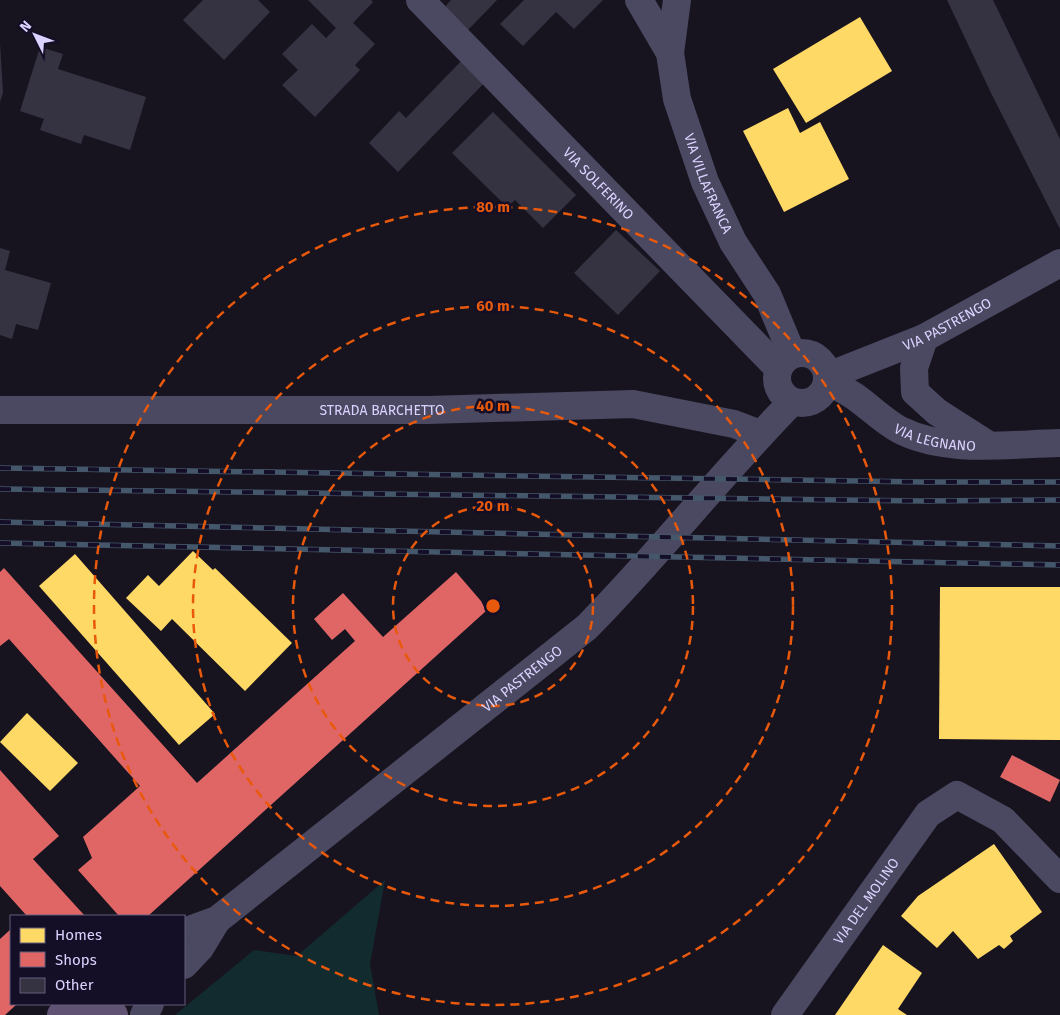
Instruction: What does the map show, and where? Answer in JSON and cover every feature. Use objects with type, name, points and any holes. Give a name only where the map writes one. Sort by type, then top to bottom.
[{"type":"main road","points":[[72,1009],[94,1009],[114,1015]]},
{"type":"street","name":"VIA SOLFERINO","points":[[420,0],[785,361]]},
{"type":"street","points":[[639,0],[670,53]]},
{"type":"street","name":"VIA VILLAFRANCA","points":[[677,0],[670,53],[677,99],[704,182],[733,242],[767,294],[785,361]]},
{"type":"street","name":"VIA PASTRENGO","points":[[828,378],[924,338],[1060,262]]},
{"type":"street","points":[[924,338],[914,368],[916,392],[937,412],[987,444]]},
{"type":"street","points":[[803,352],[818,357],[825,366],[828,378],[823,393],[812,402],[800,404],[792,402],[783,395],[777,385],[785,361],[803,352]]},
{"type":"street","name":"VIA LEGNANO","points":[[828,378],[900,430],[927,440],[956,444],[1060,443]]},
{"type":"street","name":"VIA PASTRENGO","points":[[185,932],[217,920],[587,627],[630,583],[760,434],[792,402]]},
{"type":"street","name":"STRADA BARCHETTO","points":[[0,410],[428,410],[633,404],[734,424],[760,434]]},
{"type":"street","name":"VIA DEL MOLINO","points":[[785,1015],[928,814],[957,795],[1003,820],[1060,879]]},
{"type":"street","name":"VIA PASTRENGO","points":[[185,964],[200,948],[217,920]]},
{"type":"green space","points":[[385,880],[370,964],[379,1015],[175,1015],[254,950],[297,956]]},
{"type":"building: Homes","points":[[860,17],[892,71],[806,123],[773,69]]},
{"type":"building: Homes","points":[[788,108],[800,133],[820,122],[849,179],[784,212],[743,131]]},
{"type":"building: Homes","points":[[193,551],[213,570],[215,568],[292,643],[245,691],[172,619],[161,631],[126,598],[148,575],[159,586]]},
{"type":"building: Homes","points":[[75,554],[215,714],[179,745],[39,586]]},
{"type":"building: Homes","points":[[940,587],[1060,587],[1060,740],[939,739]]},
{"type":"building: Homes","points":[[27,713],[78,763],[50,791],[0,742]]},
{"type":"building: Homes","points":[[994,844],[1042,912],[1010,936],[1013,941],[1004,949],[999,945],[978,959],[953,931],[937,948],[901,916],[918,896]]},
{"type":"building: Homes","points":[[883,945],[922,973],[898,1009],[907,1015],[835,1015]]},
{"type":"building: Shops","points":[[4,568],[197,783],[355,641],[345,629],[332,640],[314,619],[343,593],[383,637],[456,572],[481,601],[486,611],[149,915],[118,915],[78,870],[92,858],[83,837],[140,786],[9,639],[0,646],[0,572]]},
{"type":"building: Shops","points":[[1012,755],[1060,780],[1050,802],[1000,777]]},
{"type":"building: Shops","points":[[0,770],[59,836],[33,859],[84,915],[26,915],[0,886]]},
{"type":"building: Shops","points":[[10,930],[10,1005],[16,1005],[5,1015],[0,1015],[0,939]]},
{"type":"building: Other","points":[[203,0],[258,0],[270,12],[224,60],[183,20]]},
{"type":"building: Other","points":[[308,0],[371,0],[373,2],[353,23],[375,44],[355,65],[360,70],[315,117],[282,85],[298,70],[282,54],[312,24],[326,38],[336,28]]},
{"type":"building: Other","points":[[451,0],[497,0],[467,31],[444,8]]},
{"type":"building: Other","points":[[524,0],[603,0],[574,29],[556,12],[523,46],[500,24]]},
{"type":"building: Other","points":[[947,0],[993,0],[1060,139],[1060,229],[991,93]]},
{"type":"building: Other","points":[[0,43],[3,93],[0,102]]},
{"type":"building: Other","points":[[40,47],[63,54],[58,69],[146,97],[130,150],[84,135],[81,144],[40,130],[44,119],[20,111]]},
{"type":"building: Other","points":[[467,55],[490,77],[398,172],[369,143],[399,111],[406,118]]},
{"type":"building: Other","points":[[493,112],[576,195],[543,228],[515,200],[507,207],[452,153]]},
{"type":"building: Other","points":[[616,230],[660,271],[618,315],[574,273]]},
{"type":"building: Other","points":[[0,248],[10,251],[5,270],[51,283],[38,330],[16,324],[12,339],[0,335]]},
{"type":"railway","points":[[0,468],[922,482],[1060,482]]},
{"type":"railway","points":[[0,489],[923,501],[1060,500]]},
{"type":"railway","points":[[0,522],[1060,546]]},
{"type":"railway","points":[[0,543],[1060,565]]}]
